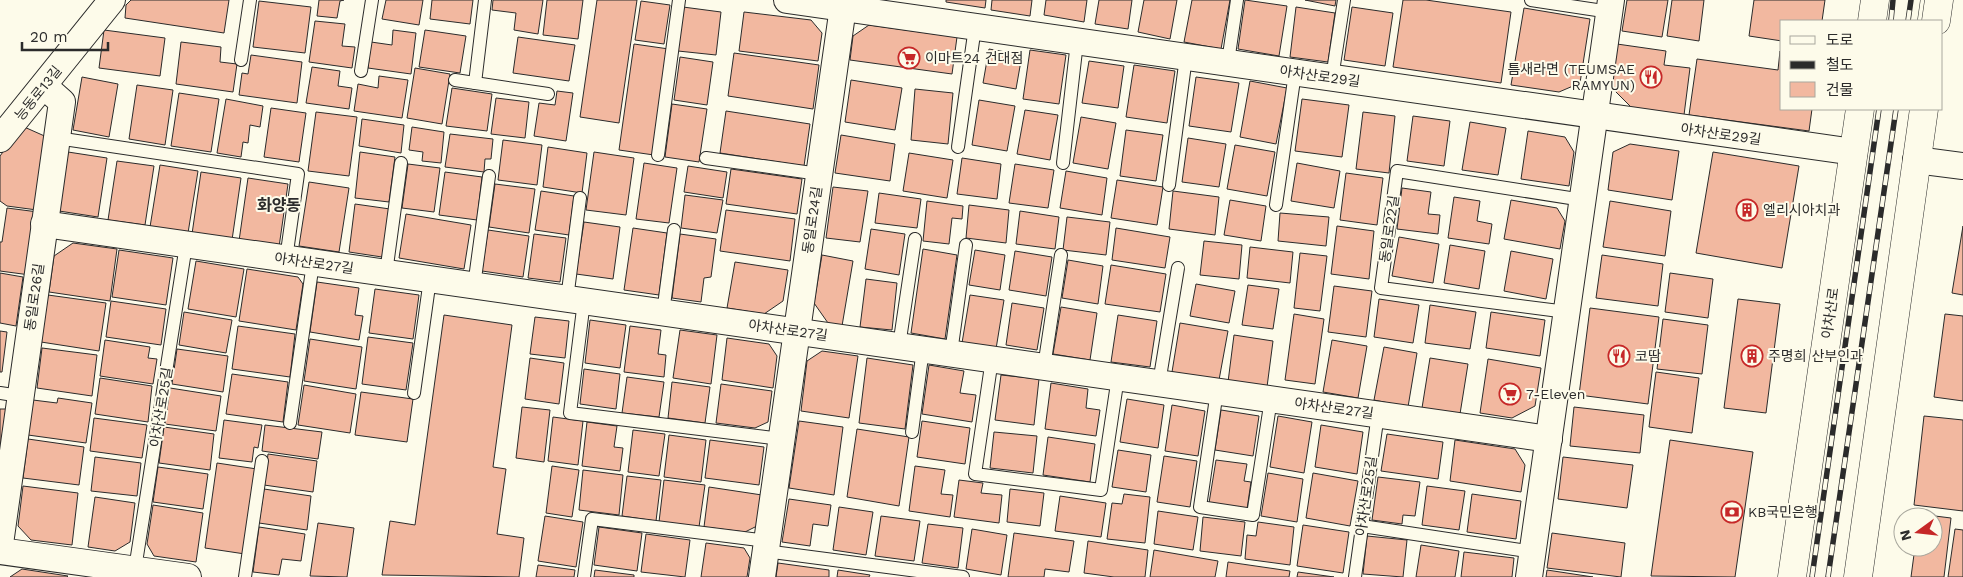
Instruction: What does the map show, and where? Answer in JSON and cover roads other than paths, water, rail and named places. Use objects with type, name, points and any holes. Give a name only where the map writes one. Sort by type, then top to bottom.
[{"type":"main road","points":[[1872,20],[1876,0]]},
{"type":"main road","points":[[1903,20],[1906,0]]},
{"type":"main road","points":[[1936,20],[1939,0]]},
{"type":"main road","name":"아차산로","points":[[1792,577],[1860,110]]},
{"type":"main road","points":[[1858,577],[1924,110]]},
{"type":"street","name":"능동로13길","points":[[0,139],[112,0]]},
{"type":"street","name":"아차산로29길","points":[[787,0],[843,4],[975,27],[1854,152]]},
{"type":"street","name":"동일로24길","points":[[762,577],[843,4]]},
{"type":"street","points":[[1529,577],[1610,6]]},
{"type":"street","name":"동일로26길","points":[[0,544],[10,395],[44,224],[62,102],[44,86]]},
{"type":"street","points":[[1916,160],[1963,166]]},
{"type":"street","name":"아차산로27길","points":[[44,224],[1549,439]]},
{"type":"street","points":[[0,551],[188,577]]},
{"type":"lane","points":[[241,60],[250,0]]},
{"type":"lane","points":[[362,71],[372,0]]},
{"type":"lane","points":[[474,83],[485,0]]},
{"type":"lane","points":[[658,155],[679,0]]},
{"type":"lane","points":[[1228,62],[1237,0]]},
{"type":"lane","points":[[1332,78],[1344,0]]},
{"type":"lane","points":[[1531,0],[1610,6]]},
{"type":"lane","points":[[958,147],[975,27]]},
{"type":"lane","points":[[1063,163],[1078,42]]},
{"type":"lane","points":[[1169,184],[1186,57]]},
{"type":"lane","points":[[1276,205],[1296,73]]},
{"type":"lane","points":[[455,80],[548,94]]},
{"type":"lane","points":[[57,138],[298,174],[286,259]]},
{"type":"lane","points":[[706,158],[819,174]]},
{"type":"lane","points":[[386,273],[401,163]]},
{"type":"lane","name":"동일로22길","points":[[1567,312],[1381,288],[1397,171],[1583,200]]},
{"type":"lane","points":[[474,286],[489,176]]},
{"type":"lane","points":[[580,198],[570,413],[781,439]]},
{"type":"lane","points":[[663,312],[674,230]]},
{"type":"lane","points":[[912,432],[911,348],[915,239]]},
{"type":"lane","name":"아차산로25길","points":[[135,570],[186,245]]},
{"type":"lane","points":[[951,353],[966,245]]},
{"type":"lane","points":[[1044,367],[1061,255]]},
{"type":"lane","points":[[290,423],[314,263]]},
{"type":"lane","points":[[1159,383],[1178,268]]},
{"type":"lane","points":[[414,393],[430,279]]},
{"type":"lane","points":[[992,359],[975,474],[1101,490],[1118,377]]},
{"type":"lane","points":[[1217,392],[1200,507],[1253,515],[1271,399]]},
{"type":"lane","name":"아차산로25길","points":[[1355,577],[1378,414]]},
{"type":"lane","points":[[245,577],[262,461]]},
{"type":"lane","points":[[584,577],[592,519],[963,577]]},
{"type":"lane","points":[[1362,526],[1533,552]]},
{"type":"railway","points":[[1891,20],[1893,0]]},
{"type":"railway","points":[[1908,20],[1911,0]]},
{"type":"railway","points":[[1812,577],[1879,110]]},
{"type":"railway","points":[[1828,577],[1896,110]]},
{"type":"place","name":"이마트24 건대점","points":[[909,58]]},
{"type":"place","name":"틈새라면 (TEUMSAE RAMYUN)","points":[[1651,77]]},
{"type":"place","name":"엘리시아치과","points":[[1747,210]]},
{"type":"place","name":"코땀","points":[[1619,356]]},
{"type":"place","name":"주명희 산부인과","points":[[1752,356]]},
{"type":"place","name":"7-Eleven","points":[[1510,394]]},
{"type":"place","name":"KB국민은행","points":[[1732,512]]},
{"type":"district","name":"화양동","points":[[279,205]]}]
